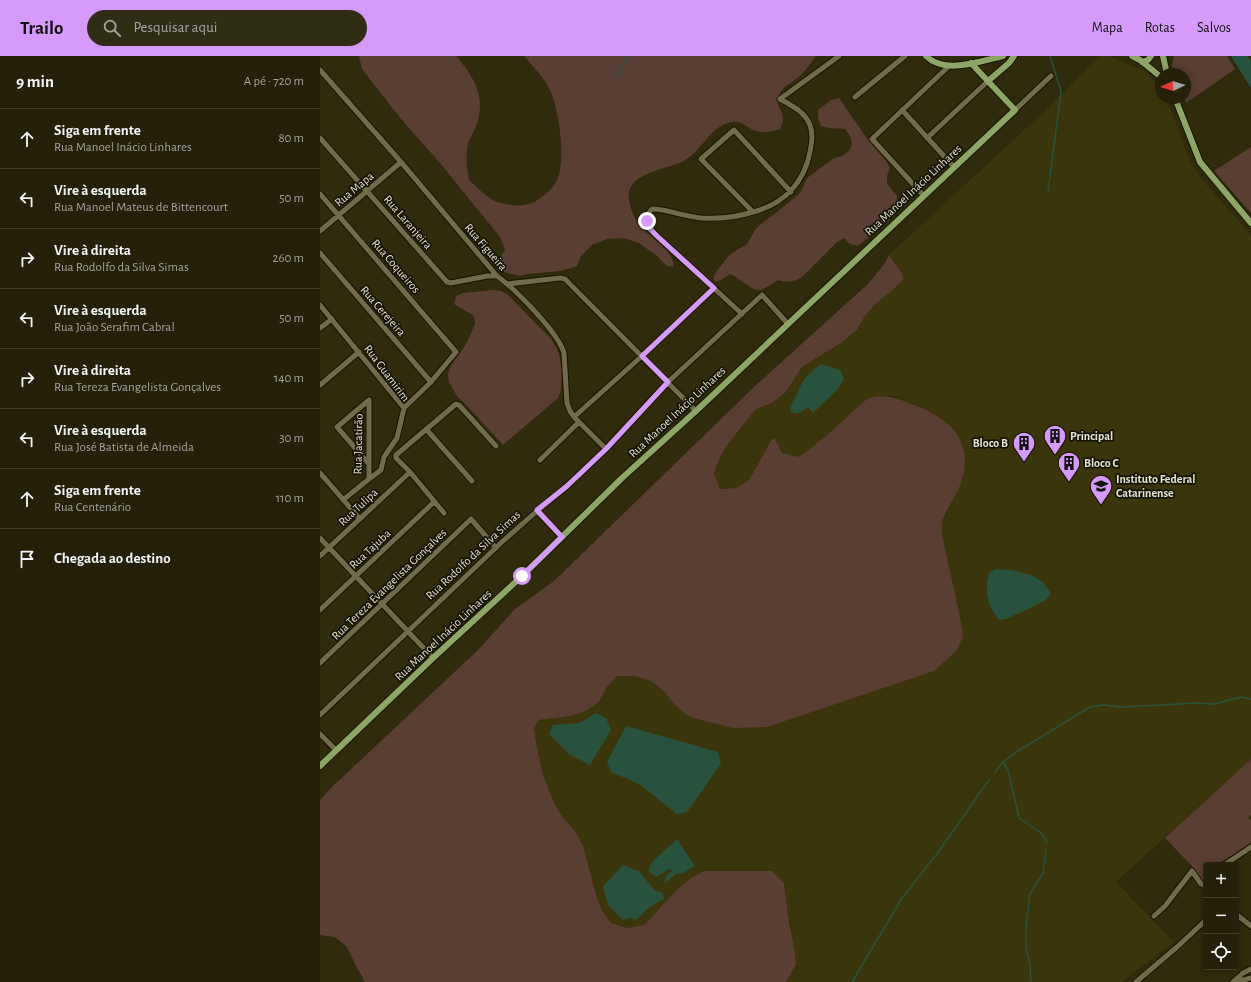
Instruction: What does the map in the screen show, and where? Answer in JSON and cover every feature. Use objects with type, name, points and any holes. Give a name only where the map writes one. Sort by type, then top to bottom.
[{"type":"main road","points":[[926,56],[939,65],[949,66],[1003,56]]},
{"type":"main road","points":[[988,82],[1009,63],[1014,56]]},
{"type":"main road","points":[[1132,56],[1155,72]]},
{"type":"main road","points":[[1142,62],[1148,60],[1151,56]]},
{"type":"main road","points":[[1162,56],[1165,68]]},
{"type":"main road","points":[[971,63],[1015,110]]},
{"type":"main road","points":[[1177,104],[1200,162],[1251,223]]},
{"type":"main road","name":"Rua Manoel Inácio Linhares","points":[[320,766],[522,576],[622,478],[1015,110]]},
{"type":"street","points":[[742,314],[649,228],[647,221],[648,215],[650,211],[656,209],[702,218],[732,216],[754,212],[777,203],[791,192],[808,163],[812,135],[810,124],[804,116],[780,99],[839,56]]},
{"type":"street","points":[[855,96],[905,56]]},
{"type":"street","points":[[924,196],[872,138],[949,66]]},
{"type":"street","name":"Rua Figueira","points":[[320,70],[401,162],[497,276],[507,284],[554,332],[563,347],[566,360],[567,403],[579,422],[606,449]]},
{"type":"street","name":"Rua Manoel Inácio Linhares","points":[[1015,110],[1051,76]]},
{"type":"street","points":[[927,138],[988,82]]},
{"type":"street","points":[[902,110],[954,167]]},
{"type":"street","points":[[754,212],[701,159],[734,130],[791,192]]},
{"type":"street","name":"Rua Laranjeira","points":[[320,138],[447,282],[451,283],[487,276],[497,276]]},
{"type":"street","name":"Rua Mapa","points":[[320,231],[401,162]]},
{"type":"street","name":"Rua Coqueiros","points":[[320,194],[456,352],[431,382]]},
{"type":"street","name":"Rua Cerejeira","points":[[320,253],[431,382]]},
{"type":"street","points":[[507,284],[560,278],[565,279],[696,410]]},
{"type":"street","points":[[574,416],[642,356],[714,288]]},
{"type":"street","name":"Rua Rodolfo da Silva Simas","points":[[320,716],[496,548],[537,510],[567,486],[606,449],[668,382],[762,296],[788,324]]},
{"type":"street","name":"Rua Guamirim","points":[[320,305],[404,408],[397,438],[386,452],[381,470],[369,479]]},
{"type":"street","points":[[320,328],[332,319]]},
{"type":"street","points":[[320,385],[359,352]]},
{"type":"street","points":[[404,408],[431,382]]},
{"type":"street","name":"Rua Jacatirão","points":[[343,500],[369,479],[369,464],[368,400],[337,427],[369,464]]},
{"type":"street","points":[[444,513],[410,472],[396,458],[396,455],[456,404],[458,404],[496,446]]},
{"type":"street","points":[[540,460],[579,422]]},
{"type":"street","points":[[426,429],[472,481]]},
{"type":"street","name":"Rua Tulipa","points":[[320,556],[410,472]]},
{"type":"street","points":[[320,473],[360,519]]},
{"type":"street","name":"Rua Tajuba","points":[[320,610],[434,502]]},
{"type":"street","points":[[537,510],[562,537]]},
{"type":"street","name":"Rua Tereza Evangelista Gonçalves","points":[[320,663],[471,519],[496,548]]},
{"type":"street","points":[[320,538],[434,658]]},
{"type":"street","points":[[320,734],[336,750]]},
{"type":"street","points":[[1228,862],[1251,847]]},
{"type":"street","points":[[1154,916],[1165,906],[1192,871],[1203,885]]},
{"type":"street","points":[[1239,916],[1251,926]]},
{"type":"street","points":[[1136,982],[1203,923]]},
{"type":"street","points":[[1234,982],[1243,973],[1251,969]]},
{"type":"street","points":[[1234,982],[1251,978]]},
{"type":"shaded area","points":[[359,56],[456,56],[468,72],[477,88],[480,106],[479,116],[467,148],[469,180],[485,195],[495,201],[516,206],[532,203],[547,193],[556,182],[561,162],[559,122],[550,90],[545,81],[524,56],[816,56],[800,76],[784,88],[778,97],[777,101],[783,118],[780,129],[762,132],[753,130],[738,122],[724,124],[711,134],[689,158],[648,174],[633,183],[629,190],[629,198],[634,216],[640,226],[671,256],[673,267],[667,266],[657,256],[639,243],[624,238],[607,239],[592,245],[581,256],[577,266],[561,271],[520,276],[504,272],[495,264],[505,250],[500,237],[372,82],[362,69]]},
{"type":"shaded area","name":"Instituto Federal Catarinense","points":[[1099,56],[1109,56],[1144,71],[1155,81],[1155,104],[1169,104],[1190,161],[1203,181],[1251,237],[1251,759],[1116,882],[1174,942],[1122,982],[785,982],[788,979],[792,931],[788,915],[784,883],[772,871],[705,871],[644,925],[627,928],[611,923],[602,910],[596,895],[575,831],[564,819],[555,805],[543,775],[534,727],[539,720],[571,716],[586,711],[599,702],[606,688],[619,676],[635,676],[651,681],[664,691],[674,704],[686,715],[733,728],[963,637],[943,539],[942,523],[962,480],[965,460],[964,451],[962,443],[948,424],[930,412],[893,396],[867,399],[812,449],[798,457],[782,453],[775,439],[772,439],[749,480],[736,488],[720,489],[714,473],[720,457],[728,444],[756,409],[773,403],[785,393],[802,367],[844,341],[857,331],[865,316],[875,304],[888,294],[902,272],[889,255],[1048,108]]},
{"type":"shaded area","points":[[1174,56],[1227,56],[1235,69],[1191,100],[1191,68],[1173,68],[1172,65]]},
{"type":"shaded area","points":[[1231,56],[1248,56],[1251,61],[1251,88]]},
{"type":"shaded area","points":[[839,98],[890,168],[887,176],[887,184],[897,196],[897,213],[858,246],[850,244],[844,238],[837,242],[801,278],[787,282],[778,280],[761,290],[750,287],[730,274],[715,282],[713,278],[726,259],[732,253],[747,244],[755,230],[761,224],[800,193],[807,178],[834,158],[842,156],[849,151],[852,144],[850,136],[845,129],[821,126],[818,118],[818,110],[831,100]]},
{"type":"shaded area","points":[[1251,147],[1251,213],[1214,171]]},
{"type":"shaded area","points":[[889,255],[902,273],[903,280],[875,304],[865,316],[857,330],[844,341],[802,367],[785,393],[772,403],[756,409],[728,444],[720,457],[714,473],[720,489],[736,488],[749,480],[772,439],[775,439],[782,453],[798,457],[825,437],[867,399],[874,397],[881,396],[900,400],[932,413],[943,420],[959,438],[964,449],[965,461],[964,474],[959,488],[942,524],[943,538],[963,637],[956,651],[934,671],[767,727],[733,728],[700,720],[686,715],[674,704],[664,691],[651,681],[635,676],[618,676],[606,688],[599,702],[586,711],[571,716],[539,720],[534,728],[543,775],[555,805],[564,819],[575,831],[583,846],[596,895],[602,910],[611,923],[627,928],[644,925],[677,890],[691,878],[705,871],[772,871],[784,883],[794,948],[796,964],[788,979],[785,982],[365,982],[347,947],[335,937],[320,935],[320,800],[479,649],[515,609],[554,581],[755,386],[869,283],[885,263]]},
{"type":"shaded area","points":[[493,290],[501,291],[508,295],[552,340],[559,354],[562,370],[561,390],[558,398],[503,445],[457,396],[449,382],[448,374],[451,365],[461,352],[475,324],[474,316],[454,304],[456,296],[463,293]]},
{"type":"shaded area","points":[[820,364],[840,370],[844,379],[838,389],[813,413],[808,407],[797,414],[791,412],[790,408],[804,379]]},
{"type":"shaded area","points":[[996,569],[1031,575],[1040,580],[1051,593],[1047,599],[1032,607],[1006,619],[999,620],[989,603],[987,592],[989,573]]},
{"type":"shaded area","points":[[596,713],[606,718],[611,730],[590,765],[569,754],[549,734],[553,725],[579,723]]},
{"type":"shaded area","points":[[626,726],[718,752],[721,764],[687,812],[677,814],[639,784],[611,772],[607,762]]},
{"type":"shaded area","points":[[1251,759],[1251,815],[1248,818],[1251,820],[1251,843],[1222,862],[1203,862],[1203,882],[1191,865],[1165,838]]},
{"type":"shaded area","points":[[677,839],[695,866],[683,873],[676,874],[664,884],[666,875],[674,870],[669,869],[656,877],[648,871],[652,862]]},
{"type":"shaded area","points":[[623,865],[640,872],[654,890],[663,893],[664,899],[648,908],[637,920],[629,918],[623,920],[608,905],[603,886]]},
{"type":"waterway","points":[[618,77],[628,56]]},
{"type":"waterway","points":[[1048,192],[1061,91],[1050,56]]},
{"type":"waterway","points":[[995,772],[1003,762],[1018,751],[1090,707],[1103,705],[1122,707],[1196,703],[1214,704],[1241,697],[1251,699]]},
{"type":"waterway","points":[[1003,762],[1008,770],[1019,818],[1041,833],[1047,842]]},
{"type":"waterway","points":[[852,982],[902,898],[936,855],[989,780]]},
{"type":"waterway","points":[[1031,982],[1030,965],[1026,948],[1026,927],[1030,894],[1043,873],[1046,850]]},
{"type":"place","name":"Principal","points":[[1055,456]]},
{"type":"place","name":"Bloco B","points":[[1024,462]]},
{"type":"place","name":"Bloco C","points":[[1069,482]]},
{"type":"place","name":"Instituto Federal Catarinense","points":[[1101,506]]},
{"type":"route","points":[[522,576],[562,537],[537,510],[567,486],[606,449],[668,382],[642,356],[714,288],[667,246],[649,228],[647,221]]}]
